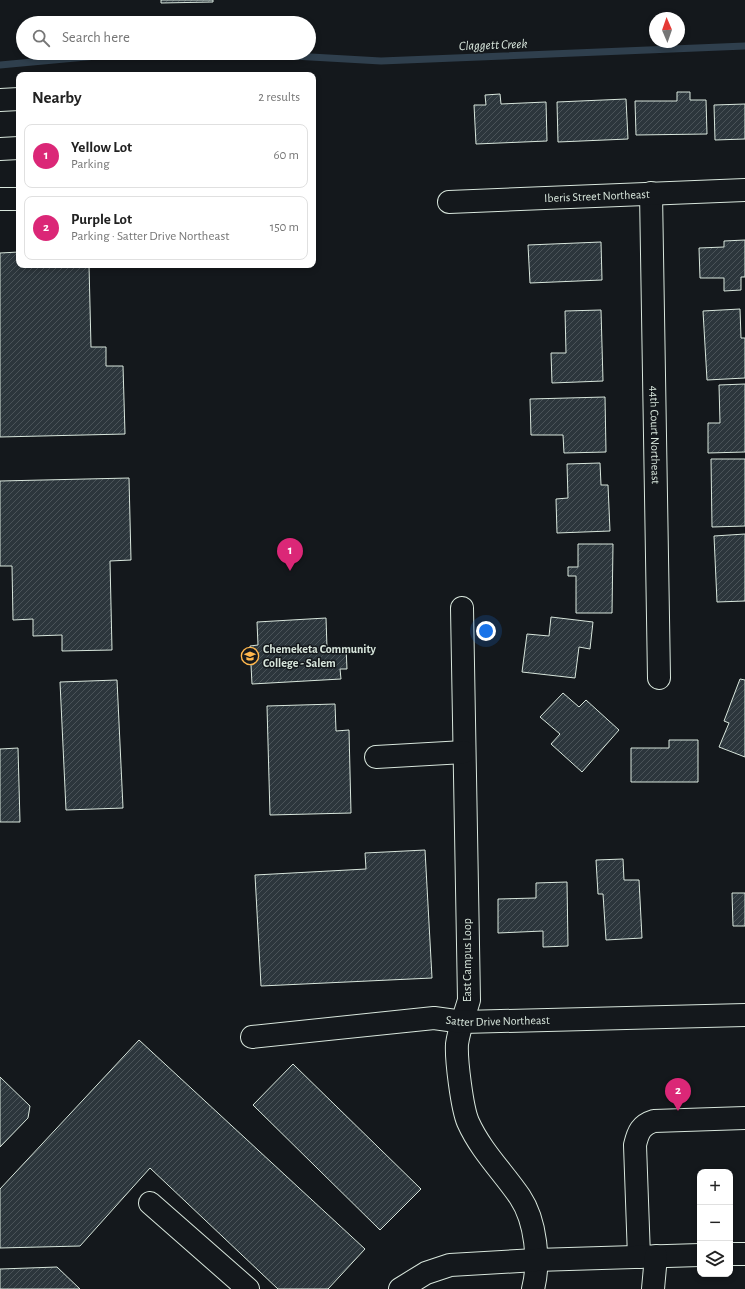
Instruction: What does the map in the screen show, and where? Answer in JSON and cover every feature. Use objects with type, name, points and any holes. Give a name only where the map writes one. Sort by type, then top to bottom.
[{"type":"street","points":[[0,100],[16,99]]},
{"type":"street","points":[[0,148],[16,148]]},
{"type":"street","name":"Iberis Street Northeast","points":[[450,202],[745,190]]},
{"type":"street","name":"44th Court Northeast","points":[[651,193],[659,678]]},
{"type":"street","points":[[0,199],[16,199]]},
{"type":"street","name":"East Campus Loop","points":[[462,608],[469,1000],[457,1044],[462,1102],[468,1121],[480,1146],[522,1199],[534,1230],[536,1260],[533,1289]]},
{"type":"street","points":[[376,757],[464,752]]},
{"type":"street","name":"Satter Drive Northeast","points":[[252,1037],[434,1018],[463,1022],[745,1015]]},
{"type":"street","points":[[653,1289],[647,1256],[635,1145],[638,1134],[644,1124],[654,1121],[745,1118]]},
{"type":"street","points":[[150,1203],[248,1289]]},
{"type":"street","points":[[733,1254],[745,1254]]},
{"type":"street","points":[[400,1289],[426,1273],[450,1265],[536,1260],[697,1255]]},
{"type":"building","points":[[161,0],[213,0],[213,2],[161,3]]},
{"type":"building","points":[[677,92],[690,92],[690,100],[706,100],[707,134],[636,135],[635,101],[677,101]]},
{"type":"building","points":[[500,94],[501,104],[546,102],[547,141],[476,144],[474,105],[486,105],[485,95]]},
{"type":"building","points":[[626,99],[628,139],[558,142],[557,102]]},
{"type":"building","points":[[745,104],[745,139],[715,140],[714,105]]},
{"type":"building","points":[[745,240],[745,277],[741,277],[741,290],[724,291],[724,278],[700,278],[699,248],[724,247],[724,241]]},
{"type":"building","points":[[601,242],[602,280],[530,283],[528,245]]},
{"type":"building","points":[[16,252],[16,268],[89,268],[91,347],[106,347],[106,366],[123,366],[125,434],[0,437],[0,253]]},
{"type":"building","points":[[740,309],[741,338],[745,338],[745,378],[707,380],[703,311]]},
{"type":"building","points":[[601,310],[603,381],[552,383],[551,353],[566,353],[565,311]]},
{"type":"building","points":[[745,384],[745,452],[708,453],[708,423],[720,423],[719,385]]},
{"type":"building","points":[[605,397],[606,452],[564,453],[563,435],[531,435],[530,399]]},
{"type":"building","points":[[711,459],[745,459],[745,526],[712,527]]},
{"type":"building","points":[[600,463],[601,485],[608,485],[610,531],[557,533],[556,499],[568,498],[567,464]]},
{"type":"building","points":[[129,478],[131,560],[110,561],[112,650],[62,651],[62,635],[33,636],[33,619],[13,620],[12,566],[0,566],[0,481]]},
{"type":"building","points":[[745,534],[745,601],[717,602],[714,536]]},
{"type":"building","points":[[578,544],[613,544],[612,613],[576,613],[576,576],[568,576],[568,567],[578,567]]},
{"type":"building","points":[[551,617],[593,622],[590,649],[579,647],[575,678],[522,672],[527,634],[549,636]]},
{"type":"building","points":[[326,618],[327,648],[346,647],[347,669],[340,669],[341,679],[252,684],[250,646],[258,645],[257,622]]},
{"type":"building","points":[[740,679],[745,680],[745,757],[719,747],[729,723],[724,721]]},
{"type":"building","points":[[117,680],[123,808],[66,810],[60,682]]},
{"type":"building","points":[[563,693],[579,707],[586,700],[619,730],[582,772],[551,744],[560,734],[540,717]]},
{"type":"building","points":[[335,704],[336,731],[349,730],[351,813],[270,815],[267,706]]},
{"type":"building","points":[[669,740],[698,740],[698,782],[631,782],[631,748],[669,748]]},
{"type":"building","points":[[18,748],[20,822],[0,822],[0,749]]},
{"type":"building","points":[[425,850],[432,978],[261,986],[255,875],[366,869],[365,853]]},
{"type":"building","points":[[623,859],[624,880],[639,880],[642,938],[606,940],[603,894],[598,894],[596,860]]},
{"type":"building","points":[[567,882],[568,946],[543,947],[543,931],[498,933],[498,899],[536,898],[536,883]]},
{"type":"building","points":[[732,893],[745,893],[745,926],[733,926]]},
{"type":"building","points":[[139,1040],[365,1249],[328,1289],[278,1289],[150,1168],[80,1246],[0,1248],[0,1189]]},
{"type":"building","points":[[293,1064],[421,1189],[380,1230],[253,1105]]},
{"type":"building","points":[[0,1077],[30,1106],[28,1118],[0,1147]]},
{"type":"building","points":[[57,1267],[80,1289],[0,1289],[0,1269]]},
{"type":"waterway","name":"Claggett Creek","points":[[316,57],[381,61],[745,46]]},
{"type":"waterway","name":"Claggett Creek","points":[[0,65],[54,60]]},
{"type":"place","name":"Yellow Lot","points":[[290,571]]},
{"type":"place","name":"Chemeketa Community College - Salem","points":[[250,656]]},
{"type":"place","name":"Purple Lot","points":[[678,1111]]}]
